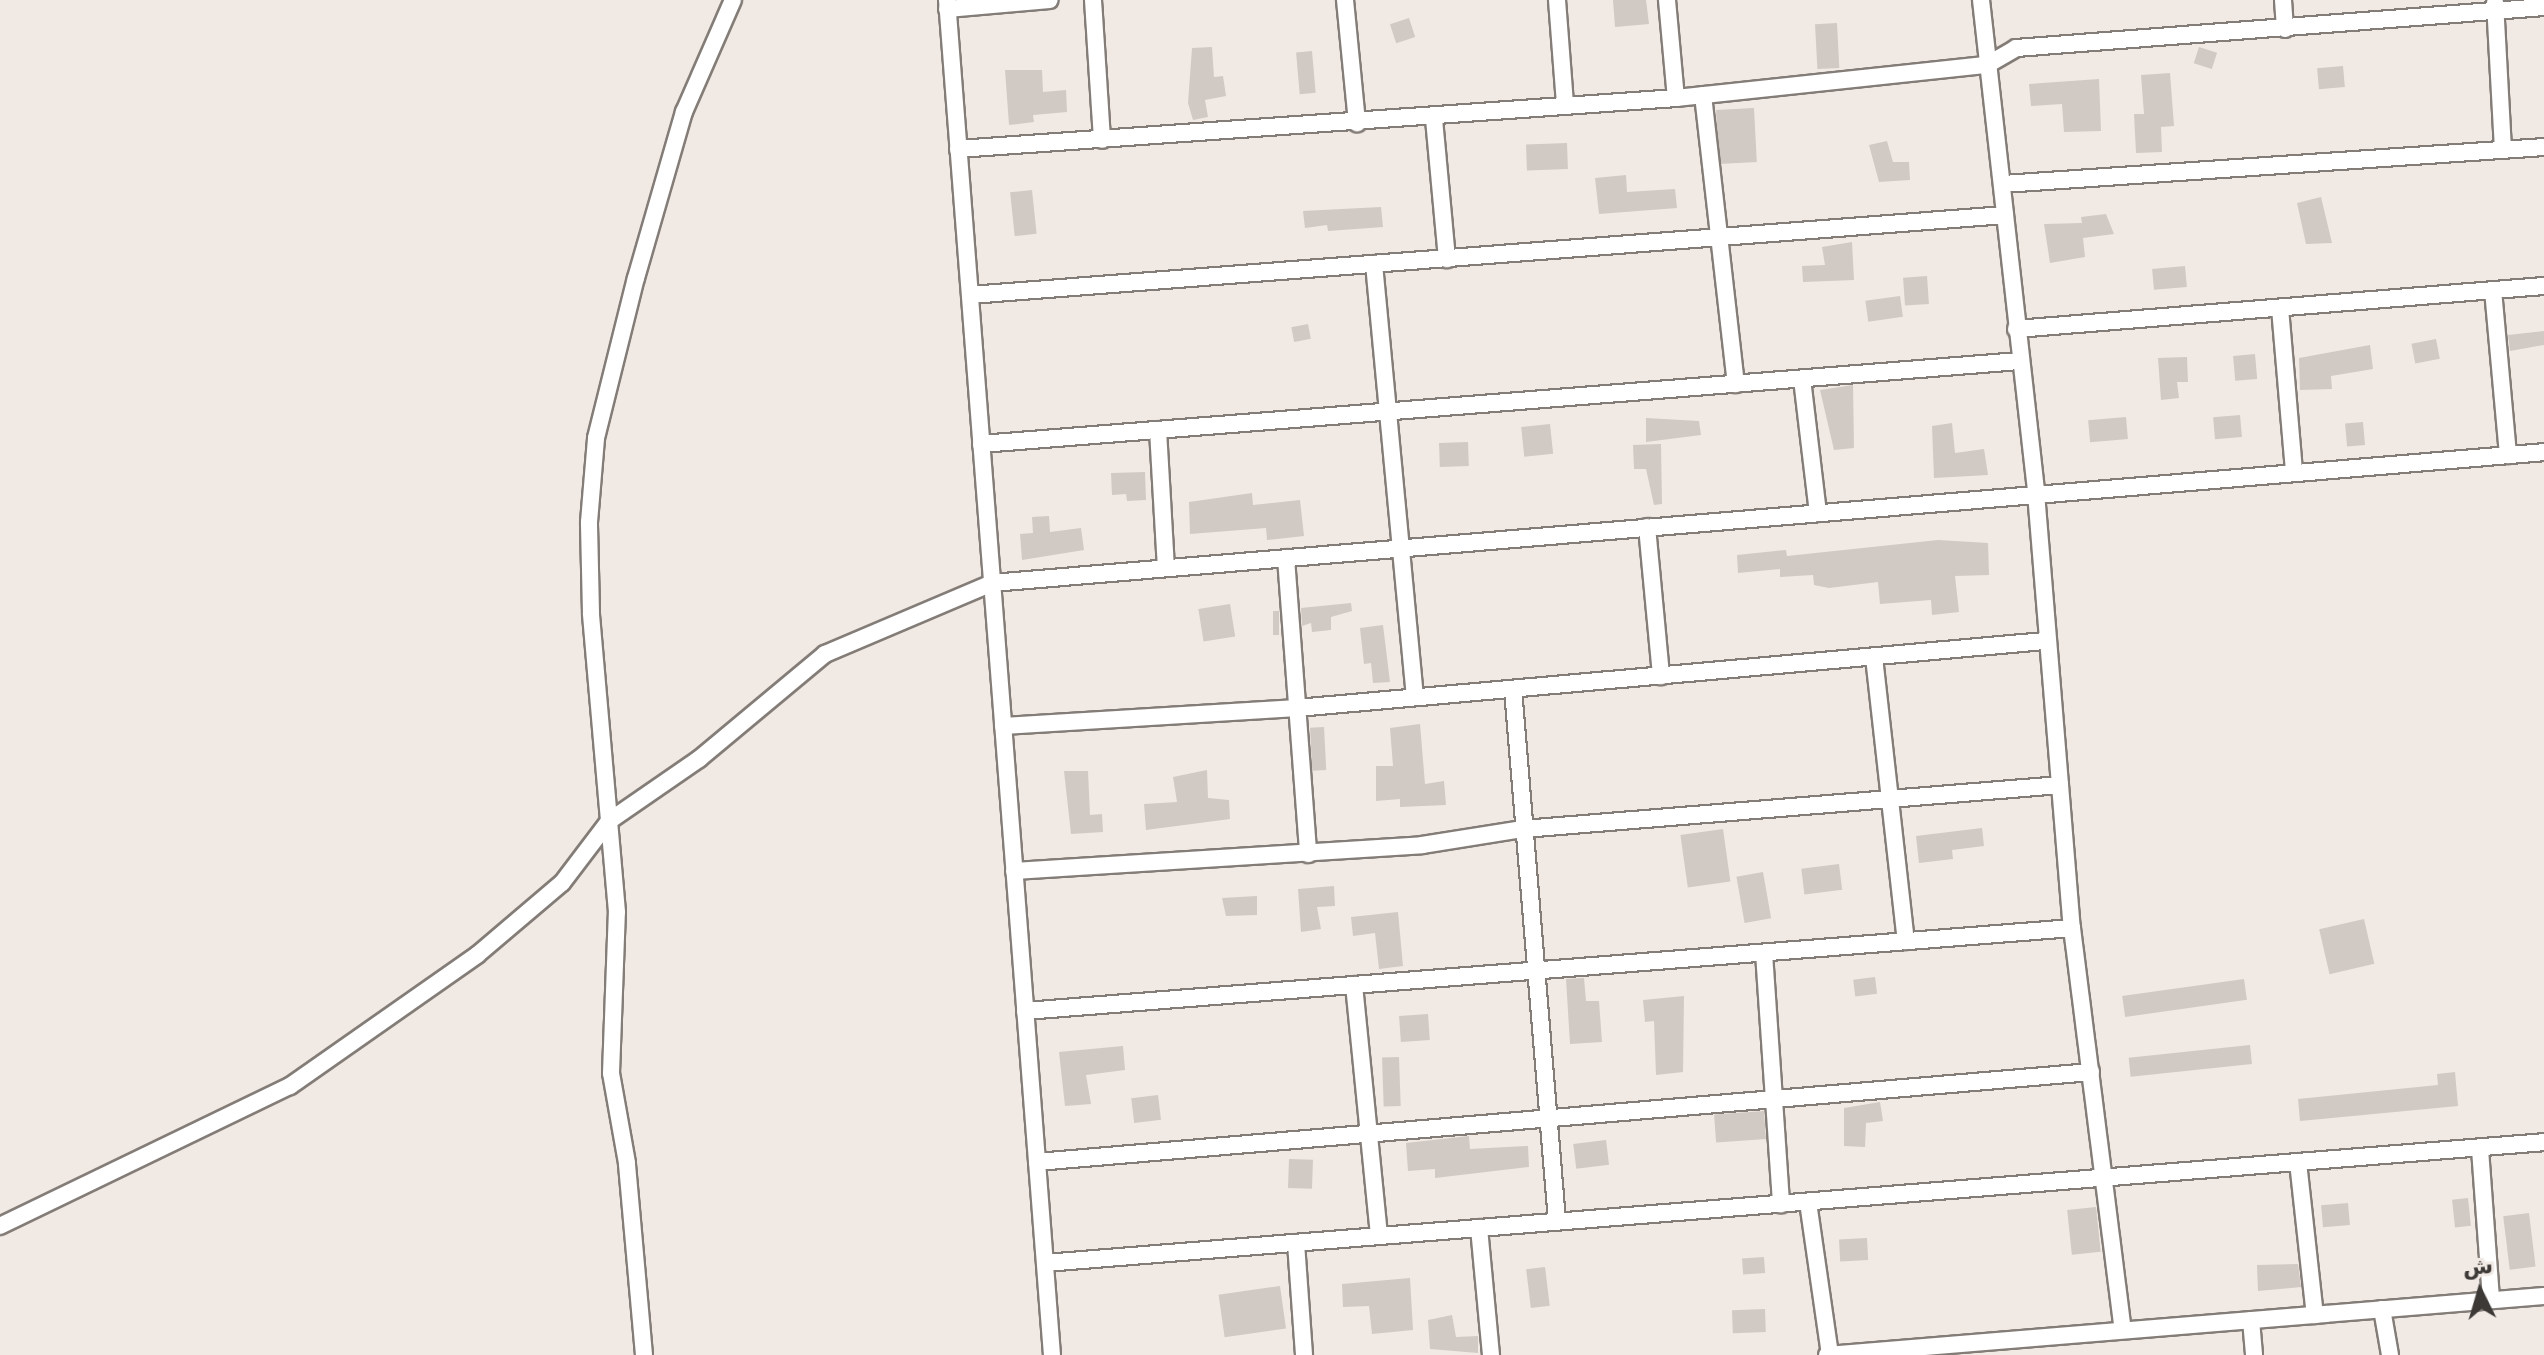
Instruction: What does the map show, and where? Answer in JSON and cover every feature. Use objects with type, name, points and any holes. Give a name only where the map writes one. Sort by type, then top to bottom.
[{"type":"street","points":[[644,1355],[627,1163],[611,1073],[617,912],[591,613],[589,522],[596,438],[684,112],[733,0]]},
{"type":"street","points":[[1050,0],[947,5],[1052,1355]]},
{"type":"street","points":[[1093,0],[1102,140]]},
{"type":"street","points":[[1345,0],[1357,123]]},
{"type":"street","points":[[1557,0],[1565,105]]},
{"type":"street","points":[[1667,0],[1676,98]]},
{"type":"street","points":[[1981,0],[2036,493],[2045,641],[2072,928],[2123,1329]]},
{"type":"street","points":[[2283,0],[2285,29]]},
{"type":"street","points":[[958,149],[1434,119],[1565,105],[1676,98],[1987,65],[2016,48],[2285,29],[2496,6],[2544,7]]},
{"type":"street","points":[[2496,6],[2503,149]]},
{"type":"street","points":[[1703,95],[1736,384]]},
{"type":"street","points":[[1434,119],[1447,259]]},
{"type":"street","points":[[2003,184],[2544,147]]},
{"type":"street","points":[[970,295],[2005,215]]},
{"type":"street","points":[[1374,264],[1415,697]]},
{"type":"street","points":[[2016,329],[2544,286]]},
{"type":"street","points":[[2493,290],[2508,455]]},
{"type":"street","points":[[2280,308],[2294,472]]},
{"type":"street","points":[[981,444],[2019,361]]},
{"type":"street","points":[[1802,379],[1818,513]]},
{"type":"street","points":[[1158,430],[1166,568]]},
{"type":"street","points":[[0,1226],[290,1086],[477,955],[562,883],[609,821],[699,759],[825,654],[992,583],[2544,452]]},
{"type":"street","points":[[1647,527],[1661,676]]},
{"type":"street","points":[[1286,558],[1308,854]]},
{"type":"street","points":[[1003,726],[1297,708],[2045,641]]},
{"type":"street","points":[[1874,657],[1906,941]]},
{"type":"street","points":[[1513,689],[1534,971],[1551,1117],[1557,1221]]},
{"type":"street","points":[[1014,871],[1308,854],[1523,829],[2060,785]]},
{"type":"street","points":[[1025,1011],[2072,928]]},
{"type":"street","points":[[1764,953],[1781,1204]]},
{"type":"street","points":[[1354,985],[1379,1235]]},
{"type":"street","points":[[1037,1162],[2091,1072]]},
{"type":"street","points":[[1045,1263],[2544,1142]]},
{"type":"street","points":[[2480,1149],[2491,1300]]},
{"type":"street","points":[[2298,1162],[2315,1315]]},
{"type":"street","points":[[1808,1202],[1829,1355],[2011,1347],[2123,1329],[2544,1296]]},
{"type":"street","points":[[1479,1228],[1491,1355]]},
{"type":"street","points":[[1296,1243],[1304,1355]]},
{"type":"street","points":[[2382,1309],[2390,1355]]},
{"type":"street","points":[[2251,1320],[2254,1355]]},
{"type":"building","points":[[1613,0],[1646,0],[1649,24],[1615,27]]},
{"type":"building","points":[[1409,18],[1415,37],[1396,43],[1390,24]]},
{"type":"building","points":[[1837,23],[1839,68],[1817,69],[1815,24]]},
{"type":"building","points":[[1212,47],[1214,77],[1223,76],[1226,96],[1205,100],[1208,117],[1193,120],[1188,103],[1192,48]]},
{"type":"building","points":[[2199,47],[2217,53],[2212,69],[2194,63]]},
{"type":"building","points":[[1312,51],[1316,93],[1300,94],[1296,52]]},
{"type":"building","points":[[2343,66],[2345,87],[2319,89],[2317,68]]},
{"type":"building","points":[[1005,70],[1042,70],[1043,92],[1066,90],[1067,112],[1033,115],[1034,122],[1009,125]]},
{"type":"building","points":[[2170,73],[2174,126],[2161,127],[2162,152],[2136,153],[2134,114],[2144,114],[2141,75]]},
{"type":"building","points":[[2099,79],[2101,131],[2064,132],[2062,104],[2031,106],[2029,84]]},
{"type":"building","points":[[1754,108],[1757,162],[1719,164],[1716,110]]},
{"type":"building","points":[[1887,141],[1893,162],[1909,162],[1910,180],[1879,182],[1869,145]]},
{"type":"building","points":[[1567,143],[1568,169],[1527,170],[1526,144]]},
{"type":"building","points":[[1626,175],[1627,192],[1675,189],[1677,208],[1599,214],[1595,178]]},
{"type":"building","points":[[1032,190],[1037,234],[1015,236],[1010,192]]},
{"type":"building","points":[[2321,197],[2332,243],[2306,244],[2297,203]]},
{"type":"building","points":[[1381,207],[1383,227],[1328,231],[1327,225],[1305,228],[1303,211]]},
{"type":"building","points":[[2106,214],[2114,234],[2083,238],[2085,257],[2050,263],[2044,224],[2082,223],[2081,217]]},
{"type":"building","points":[[1852,242],[1854,280],[1803,282],[1802,266],[1825,265],[1822,247]]},
{"type":"building","points":[[2185,266],[2187,287],[2154,290],[2152,269]]},
{"type":"building","points":[[1927,276],[1929,304],[1905,306],[1903,278]]},
{"type":"building","points":[[1900,296],[1903,317],[1868,322],[1865,301]]},
{"type":"building","points":[[1308,324],[1311,339],[1294,342],[1291,327]]},
{"type":"building","points":[[2544,331],[2544,345],[2510,351],[2508,335]]},
{"type":"building","points":[[2436,339],[2440,359],[2415,363],[2411,344]]},
{"type":"building","points":[[2370,345],[2373,369],[2331,376],[2332,389],[2300,390],[2299,358]]},
{"type":"building","points":[[2255,354],[2257,379],[2235,381],[2233,356]]},
{"type":"building","points":[[2187,357],[2188,382],[2177,382],[2179,398],[2161,400],[2158,358]]},
{"type":"building","points":[[1853,385],[1854,448],[1834,450],[1820,390]]},
{"type":"building","points":[[2240,415],[2242,437],[2215,439],[2213,417]]},
{"type":"building","points":[[2126,417],[2128,439],[2090,442],[2088,420]]},
{"type":"building","points":[[1646,418],[1699,421],[1701,435],[1646,442]]},
{"type":"building","points":[[2363,422],[2365,445],[2347,446],[2345,424]]},
{"type":"building","points":[[1952,423],[1955,453],[1984,449],[1988,475],[1934,478],[1932,426]]},
{"type":"building","points":[[1550,424],[1553,454],[1524,457],[1521,427]]},
{"type":"building","points":[[1468,442],[1469,466],[1440,467],[1439,443]]},
{"type":"building","points":[[1661,444],[1662,504],[1654,505],[1646,469],[1634,469],[1633,445]]},
{"type":"building","points":[[1145,472],[1146,500],[1127,501],[1126,494],[1112,495],[1111,473]]},
{"type":"building","points":[[1252,493],[1253,505],[1300,500],[1304,536],[1267,540],[1266,528],[1190,534],[1189,502]]},
{"type":"building","points":[[1049,516],[1050,532],[1081,528],[1084,550],[1022,560],[1020,534],[1033,533],[1032,517]]},
{"type":"building","points":[[1938,540],[1988,543],[1989,575],[1955,576],[1959,612],[1932,615],[1931,600],[1880,604],[1878,582],[1829,588],[1814,585],[1813,575],[1780,577],[1780,569],[1738,573],[1737,555],[1786,550],[1787,556]]},
{"type":"building","points":[[1351,603],[1352,611],[1331,617],[1331,630],[1312,632],[1311,623],[1302,626],[1301,608]]},
{"type":"building","points":[[1230,604],[1235,637],[1204,642],[1198,609]]},
{"type":"building","points":[[1273,611],[1279,611],[1279,635],[1273,635]]},
{"type":"building","points":[[1383,625],[1390,682],[1373,683],[1371,663],[1364,664],[1360,628]]},
{"type":"building","points":[[1420,724],[1425,784],[1444,781],[1446,805],[1400,807],[1400,799],[1376,801],[1376,766],[1393,766],[1390,728]]},
{"type":"building","points":[[1324,727],[1326,770],[1312,771],[1310,728]]},
{"type":"building","points":[[1207,770],[1208,798],[1229,800],[1230,819],[1146,830],[1144,804],[1177,802],[1173,777]]},
{"type":"building","points":[[1064,771],[1088,771],[1090,815],[1102,814],[1103,832],[1071,834]]},
{"type":"building","points":[[1982,828],[1984,846],[1952,850],[1953,859],[1919,863],[1916,836]]},
{"type":"building","points":[[1723,829],[1730,881],[1688,887],[1680,835]]},
{"type":"building","points":[[1839,864],[1842,890],[1804,894],[1801,869]]},
{"type":"building","points":[[1763,872],[1771,918],[1745,923],[1736,877]]},
{"type":"building","points":[[1334,886],[1335,906],[1317,907],[1321,929],[1301,932],[1298,889]]},
{"type":"building","points":[[1257,896],[1257,915],[1226,916],[1222,898]]},
{"type":"building","points":[[1398,912],[1403,966],[1379,969],[1375,933],[1353,936],[1351,917]]},
{"type":"building","points":[[2364,919],[2374,964],[2330,974],[2319,929]]},
{"type":"building","points":[[1875,977],[1877,994],[1855,997],[1853,980]]},
{"type":"building","points":[[1584,978],[1586,1001],[1599,1001],[1602,1042],[1570,1044],[1566,979]]},
{"type":"building","points":[[2244,979],[2247,1000],[2125,1017],[2122,996]]},
{"type":"building","points":[[1684,996],[1683,1072],[1656,1075],[1654,1021],[1645,1022],[1643,1000]]},
{"type":"building","points":[[1428,1014],[1430,1040],[1401,1042],[1399,1016]]},
{"type":"building","points":[[2250,1045],[2252,1064],[2131,1077],[2129,1058]]},
{"type":"building","points":[[1123,1046],[1125,1070],[1086,1075],[1091,1104],[1065,1106],[1059,1052]]},
{"type":"building","points":[[1399,1057],[1401,1106],[1384,1107],[1382,1058]]},
{"type":"building","points":[[2455,1072],[2458,1106],[2300,1121],[2298,1099],[2438,1085],[2437,1074]]},
{"type":"building","points":[[1158,1095],[1161,1120],[1134,1123],[1131,1098]]},
{"type":"building","points":[[1880,1102],[1883,1121],[1866,1123],[1865,1147],[1844,1146],[1844,1108]]},
{"type":"building","points":[[1764,1111],[1766,1139],[1716,1142],[1714,1114]]},
{"type":"building","points":[[1469,1136],[1470,1149],[1528,1146],[1529,1167],[1435,1178],[1435,1169],[1408,1171],[1406,1143]]},
{"type":"building","points":[[1606,1140],[1609,1165],[1576,1169],[1573,1144]]},
{"type":"building","points":[[1289,1159],[1313,1160],[1312,1189],[1288,1188]]},
{"type":"building","points":[[2468,1198],[2471,1226],[2455,1228],[2452,1200]]},
{"type":"building","points":[[2348,1203],[2350,1225],[2323,1227],[2321,1205]]},
{"type":"building","points":[[2096,1207],[2101,1252],[2072,1255],[2067,1210]]},
{"type":"building","points":[[2529,1213],[2536,1267],[2510,1270],[2503,1216]]},
{"type":"building","points":[[1867,1238],[1868,1260],[1840,1261],[1839,1239]]},
{"type":"building","points":[[1764,1257],[1765,1273],[1743,1274],[1742,1259]]},
{"type":"building","points":[[2298,1264],[2301,1287],[2258,1291],[2257,1265]]},
{"type":"building","points":[[1545,1267],[1550,1306],[1531,1308],[1526,1269]]},
{"type":"building","points":[[1410,1278],[1413,1330],[1372,1334],[1369,1306],[1343,1307],[1342,1284]]},
{"type":"building","points":[[1280,1286],[1286,1329],[1225,1337],[1219,1295]]},
{"type":"building","points":[[1765,1309],[1766,1332],[1733,1333],[1732,1310]]},
{"type":"building","points":[[1452,1315],[1456,1337],[1478,1336],[1478,1353],[1430,1349],[1428,1320]]}]
